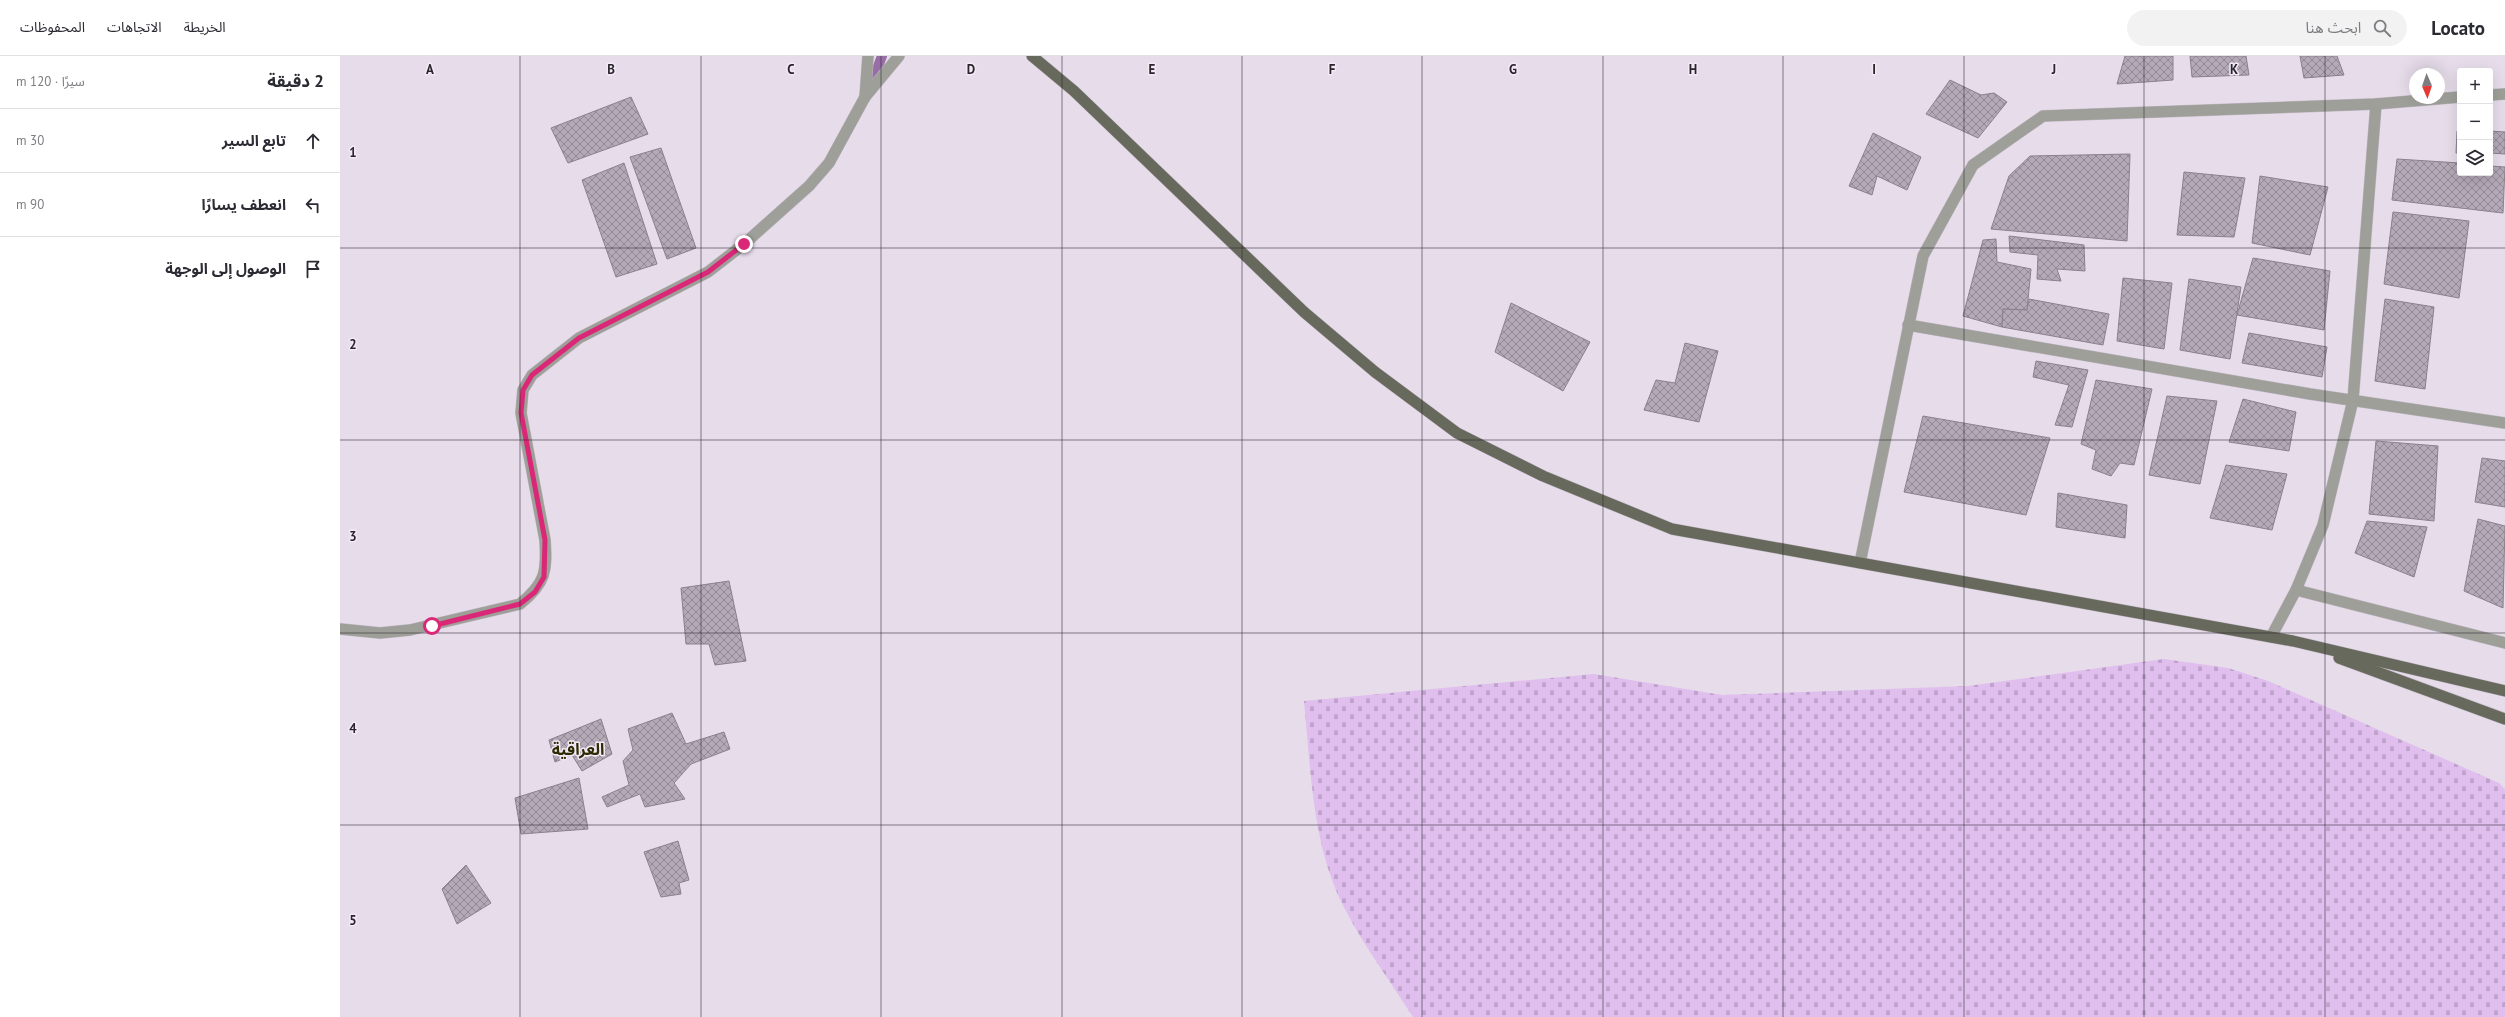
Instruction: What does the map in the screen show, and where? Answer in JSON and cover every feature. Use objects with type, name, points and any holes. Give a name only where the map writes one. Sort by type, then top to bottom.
[{"type":"main road","points":[[1032,56],[1074,91],[1304,312],[1375,372],[1457,433],[1543,476],[1672,529],[2293,641],[2505,691]]},
{"type":"main road","points":[[1044,56],[1074,91]]},
{"type":"main road","points":[[2293,641],[2505,720]]},
{"type":"street","points":[[865,97],[868,56]]},
{"type":"street","points":[[340,629],[380,633],[410,630],[520,604],[535,592],[544,577],[546,560],[545,540],[521,413],[523,390],[532,375],[579,338],[708,272],[744,244],[809,186],[829,163],[865,97],[899,56]]},
{"type":"street","points":[[2493,95],[2505,94]]},
{"type":"street","points":[[1860,563],[1923,256],[1973,165],[2043,116],[2376,104],[2457,98]]},
{"type":"street","points":[[2271,637],[2296,590],[2324,525],[2353,400],[2376,104]]},
{"type":"street","points":[[1908,326],[2353,400],[2505,423]]},
{"type":"street","points":[[2296,590],[2505,643]]},
{"type":"green space","points":[[2164,659],[2228,668],[2268,681],[2499,783],[2505,789],[2505,1017],[1413,1017],[1353,925],[1335,887],[1326,861],[1320,835],[1311,782],[1304,701],[1594,674],[1722,695],[1968,686]]},
{"type":"building","points":[[2125,56],[2173,56],[2173,80],[2117,84]]},
{"type":"building","points":[[2190,56],[2246,56],[2249,75],[2192,77]]},
{"type":"building","points":[[2300,56],[2337,56],[2344,75],[2304,78]]},
{"type":"building","points":[[1950,80],[1981,95],[1994,93],[2007,102],[1978,138],[1926,114]]},
{"type":"building","points":[[631,97],[648,134],[568,163],[551,128]]},
{"type":"building","points":[[2457,131],[2457,153],[2456,153]]},
{"type":"building","points":[[2493,131],[2505,132],[2505,154],[2493,153]]},
{"type":"building","points":[[1873,133],[1921,157],[1907,190],[1877,176],[1872,195],[1849,186]]},
{"type":"building","points":[[661,148],[696,248],[667,259],[630,157]]},
{"type":"building","points":[[2130,154],[2127,241],[1991,229],[2009,176],[2030,156]]},
{"type":"building","points":[[2397,159],[2457,163],[2457,176],[2493,176],[2493,166],[2505,167],[2503,213],[2392,200]]},
{"type":"building","points":[[624,163],[657,264],[616,277],[582,180]]},
{"type":"building","points":[[2184,172],[2245,178],[2234,237],[2177,235]]},
{"type":"building","points":[[2260,176],[2328,187],[2310,255],[2252,243]]},
{"type":"building","points":[[2393,212],[2469,221],[2459,298],[2384,284]]},
{"type":"building","points":[[2009,236],[2084,245],[2085,271],[2057,269],[2061,281],[2037,279],[2038,255],[2010,252]]},
{"type":"building","points":[[1996,239],[1997,262],[2031,269],[2027,310],[2003,309],[2002,327],[1963,316],[1983,240]]},
{"type":"building","points":[[2253,258],[2330,271],[2324,330],[2237,315]]},
{"type":"building","points":[[2123,278],[2172,283],[2164,349],[2117,341]]},
{"type":"building","points":[[2189,279],[2241,287],[2230,359],[2180,350]]},
{"type":"building","points":[[2029,299],[2109,314],[2103,345],[2002,327],[2003,309],[2027,310]]},
{"type":"building","points":[[2385,299],[2434,307],[2425,389],[2375,381]]},
{"type":"building","points":[[1511,303],[1590,342],[1563,391],[1495,352]]},
{"type":"building","points":[[2249,333],[2327,347],[2322,377],[2242,363]]},
{"type":"building","points":[[1685,343],[1718,351],[1699,422],[1644,410],[1656,380],[1675,383]]},
{"type":"building","points":[[2036,361],[2088,370],[2072,427],[2055,425],[2069,385],[2033,377]]},
{"type":"building","points":[[2096,380],[2152,389],[2134,465],[2120,463],[2111,476],[2092,469],[2096,450],[2081,444]]},
{"type":"building","points":[[2167,396],[2217,401],[2200,484],[2149,475]]},
{"type":"building","points":[[2243,399],[2296,412],[2289,451],[2229,442]]},
{"type":"building","points":[[1923,416],[2050,438],[2026,515],[1904,492]]},
{"type":"building","points":[[2376,441],[2438,446],[2434,521],[2369,514]]},
{"type":"building","points":[[2482,458],[2505,461],[2505,507],[2475,502]]},
{"type":"building","points":[[2226,465],[2287,474],[2272,530],[2210,518]]},
{"type":"building","points":[[2058,493],[2127,505],[2125,538],[2056,527]]},
{"type":"building","points":[[2478,519],[2505,526],[2503,608],[2464,591]]},
{"type":"building","points":[[2367,521],[2427,527],[2414,577],[2355,553]]},
{"type":"building","points":[[729,581],[746,661],[715,665],[709,644],[686,644],[681,588]]},
{"type":"building","points":[[672,713],[686,744],[724,732],[730,749],[691,764],[674,783],[685,799],[645,807],[640,794],[607,807],[602,797],[629,785],[623,761],[633,750],[628,729]]},
{"type":"building","points":[[601,719],[612,754],[582,771],[572,755],[555,762],[549,740]]},
{"type":"building","points":[[579,778],[588,829],[521,834],[515,798]]},
{"type":"building","points":[[678,841],[689,880],[679,883],[681,894],[661,897],[644,852]]},
{"type":"building","points":[[466,865],[491,903],[457,924],[442,889]]},
{"type":"waterway","points":[[869,90],[882,56]]},
{"type":"district","name":"العراقية","points":[[578,749]]},
{"type":"route","points":[[432,626],[520,604],[535,592],[544,577],[546,560],[545,540],[521,413],[523,390],[532,375],[579,338],[601,325],[708,272],[744,244]]}]
